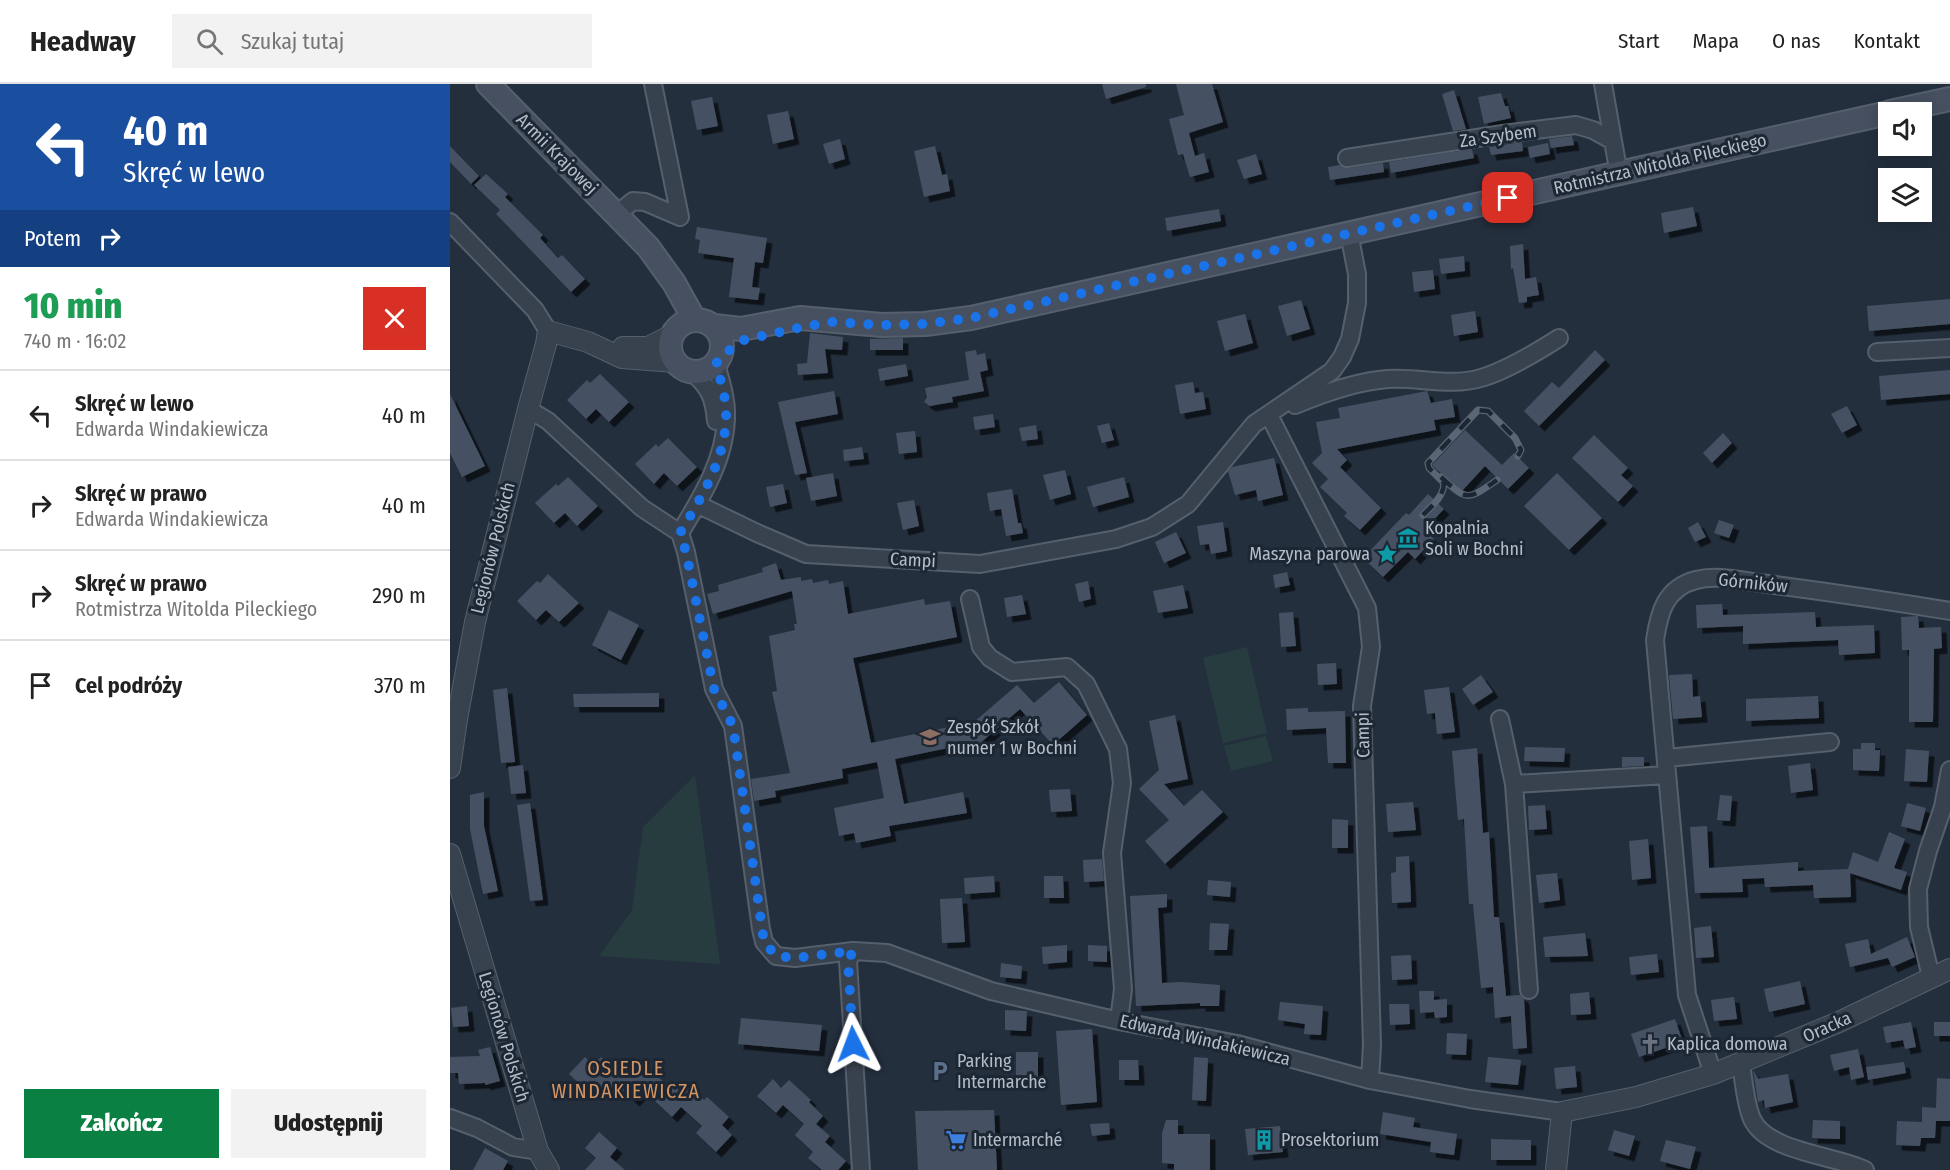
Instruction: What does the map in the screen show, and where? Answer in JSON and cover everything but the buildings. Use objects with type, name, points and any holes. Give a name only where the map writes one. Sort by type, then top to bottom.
[{"type":"main road","name":"Armii Krajowej","points":[[488,84],[648,247],[674,283],[689,327]]},
{"type":"main road","name":"Rotmistrza Witolda Pileckiego","points":[[1932,103],[1950,99]]},
{"type":"main road","name":"Rotmistrza Witolda Pileckiego","points":[[689,327],[741,328],[800,318],[882,325],[925,324],[971,318],[1878,115]]},
{"type":"main road","name":"Rotmistrza Witolda Pileckiego","points":[[718,360],[744,340],[832,322]]},
{"type":"main road","points":[[689,327],[721,337],[723,344],[718,360],[709,369],[684,367],[670,349],[689,327]]},
{"type":"street","points":[[621,219],[633,201],[645,202],[680,217],[653,84]]},
{"type":"street","points":[[1603,84],[1619,174]]},
{"type":"street","name":"Za Szybem","points":[[1347,158],[1576,125],[1593,130],[1613,141]]},
{"type":"street","points":[[450,222],[536,310],[548,331],[588,342],[631,348],[648,347],[689,327]]},
{"type":"street","name":"Campi","points":[[697,504],[807,554],[980,564],[1116,539],[1152,527],[1188,504],[1254,424],[1332,371],[1342,357],[1350,339],[1357,303],[1357,274],[1349,233]]},
{"type":"street","name":"Legionów Polskich","points":[[450,768],[475,622],[548,331]]},
{"type":"street","points":[[1273,413],[1328,392],[1388,379],[1462,381],[1481,378],[1537,352],[1559,338]]},
{"type":"street","points":[[588,342],[622,358],[684,367],[704,382],[714,403],[717,436],[716,461]]},
{"type":"street","points":[[1876,352],[1950,348]]},
{"type":"street","points":[[528,409],[548,421],[642,508],[680,533],[703,496],[724,438],[726,418],[718,360]]},
{"type":"street","name":"Campi","points":[[1273,413],[1367,608],[1371,647],[1362,706],[1372,1045],[1370,1080]]},
{"type":"street","name":"Edwarda Windakiewicza","points":[[680,533],[686,552],[714,689],[733,726],[764,942],[776,956],[795,958],[853,951],[887,953],[991,991],[1119,1021],[1237,1044],[1370,1080],[1470,1099],[1562,1112]]},
{"type":"street","name":"Górników","points":[[1713,1074],[1687,995],[1655,640],[1659,614],[1668,597],[1680,587],[1695,580],[1715,578],[1821,591],[1950,611]]},
{"type":"street","points":[[970,599],[981,647],[990,658],[1011,672],[1067,667],[1086,684],[1118,749],[1122,783],[1112,853],[1123,989],[1119,1021]]},
{"type":"street","points":[[1500,719],[1514,784],[1529,990]]},
{"type":"street","points":[[1667,758],[1830,742]]},
{"type":"street","points":[[1931,976],[1918,927],[1918,889],[1943,807],[1950,770]]},
{"type":"street","points":[[1514,784],[1667,775]]},
{"type":"street","name":"Legionów Polskich","points":[[450,854],[538,1151],[549,1170]]},
{"type":"street","points":[[853,951],[848,961],[861,1170]]},
{"type":"street","name":"Oracka","points":[[1562,1112],[1636,1097],[1741,1064],[1839,1022],[1931,976],[1950,969]]},
{"type":"street","points":[[1741,1064],[1753,1121],[1763,1132],[1795,1149],[1855,1165],[1865,1170]]},
{"type":"street","points":[[1556,1170],[1562,1112]]},
{"type":"street","points":[[450,1118],[477,1128],[513,1147],[538,1151]]},
{"type":"green space","points":[[1247,647],[1267,733],[1223,743],[1203,658]]},
{"type":"green space","points":[[1266,736],[1273,761],[1231,771],[1224,746]]},
{"type":"green space","points":[[695,775],[720,964],[599,956],[632,910],[643,827]]},
{"type":"railway","points":[[1423,515],[1440,496],[1444,483],[1429,468],[1428,463],[1478,410],[1488,411],[1515,438],[1521,450],[1518,456]]},
{"type":"railway","points":[[1441,477],[1456,491],[1467,495],[1473,495],[1497,480]]},
{"type":"place","name":"Kopalnia Soli w Bochni","points":[[1408,538]]},
{"type":"place","name":"Maszyna parowa","points":[[1387,554]]},
{"type":"place","name":"Zespół Szkół numer 1 w Bochni","points":[[930,737]]},
{"type":"place","name":"Kaplica domowa","points":[[1650,1044]]},
{"type":"place","name":"Parking Intermarche","points":[[940,1071]]},
{"type":"place","name":"Intermarché","points":[[956,1140]]},
{"type":"place","name":"Prosektorium","points":[[1264,1140]]},
{"type":"district","name":"OSIEDLE WINDAKIEWICZA","points":[[626,1080]]},
{"type":"route","points":[[853,1044],[848,961],[853,951],[795,958],[776,956],[764,942],[733,726],[714,689],[686,552],[680,533],[703,496],[724,438],[725,400],[716,364],[720,357],[744,340],[798,328],[832,322],[882,325],[925,324],[971,318],[1508,198]]}]
